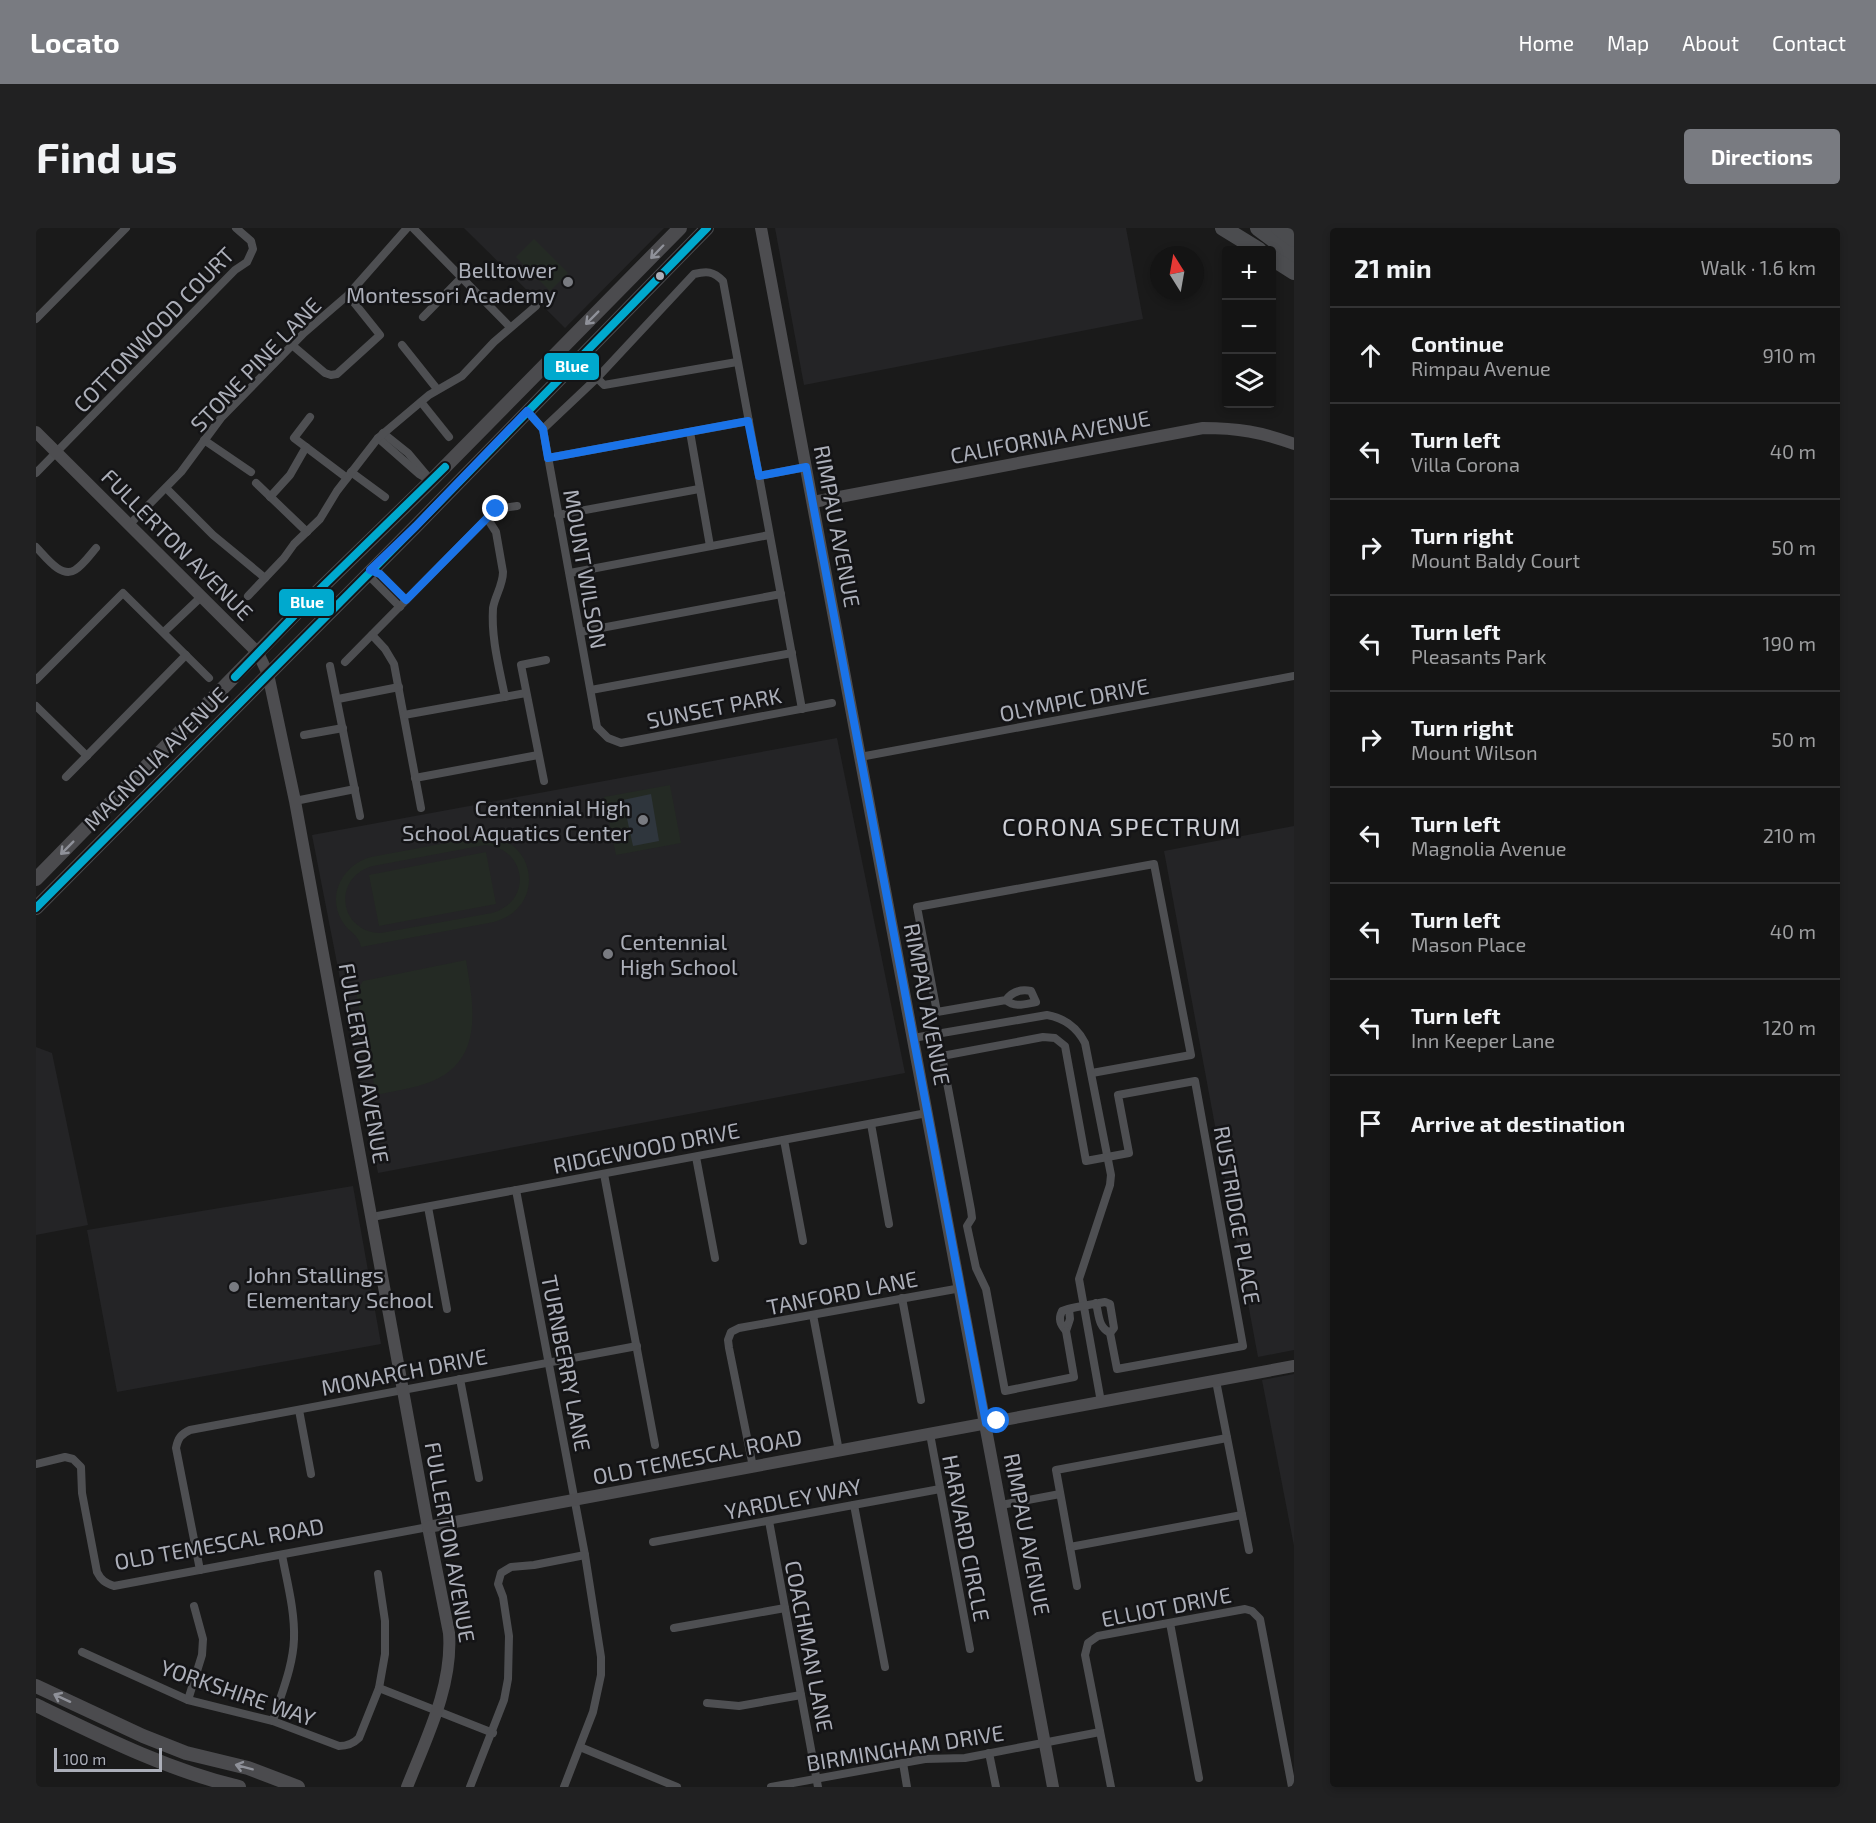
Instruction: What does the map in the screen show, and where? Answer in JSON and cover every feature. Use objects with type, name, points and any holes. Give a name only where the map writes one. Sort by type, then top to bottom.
[{"type":"highway","points":[[1223,228],[1252,246]]},
{"type":"highway","points":[[1258,228],[1294,255]]},
{"type":"highway","points":[[1279,228],[1294,239]]},
{"type":"highway","points":[[1276,261],[1294,272]]},
{"type":"main road","name":"MAGNOLIA AVENUE","points":[[36,879],[680,228]]},
{"type":"main road","name":"MAGNOLIA AVENUE","points":[[36,908],[707,228]]},
{"type":"main road","name":"RIMPAU AVENUE","points":[[761,228],[1053,1787]]},
{"type":"main road","points":[[633,277],[648,290]]},
{"type":"main road","name":"CALIFORNIA AVENUE","points":[[813,502],[1203,428],[1234,428],[1271,435],[1294,444]]},
{"type":"main road","name":"FULLERTON AVENUE","points":[[36,432],[258,653],[268,674],[295,801],[451,1649],[436,1711],[407,1787]]},
{"type":"main road","points":[[431,481],[446,495]]},
{"type":"main road","points":[[355,555],[370,570]]},
{"type":"main road","points":[[152,762],[166,776]]},
{"type":"main road","name":"OLD TEMESCAL ROAD","points":[[428,1527],[1294,1366]]},
{"type":"main road","points":[[36,1686],[143,1736],[186,1753],[248,1768],[298,1787]]},
{"type":"main road","points":[[36,1706],[174,1768],[239,1787]]},
{"type":"street","points":[[36,319],[126,228]]},
{"type":"street","name":"COTTONWOOD COURT","points":[[57,453],[235,270],[247,262],[253,249],[251,241],[236,228]]},
{"type":"street","name":"STONE PINE LANE","points":[[129,525],[181,472],[221,418],[292,345],[348,295],[407,228]]},
{"type":"street","points":[[413,228],[510,327]]},
{"type":"street","points":[[527,411],[543,429],[597,378],[694,274],[708,271],[723,281],[802,709]]},
{"type":"street","points":[[423,317],[462,277]]},
{"type":"street","points":[[292,345],[325,374],[337,374],[380,335],[348,295]]},
{"type":"street","points":[[248,596],[294,544],[320,519],[349,475],[381,435],[437,389],[462,376],[510,327],[536,306]]},
{"type":"street","points":[[402,345],[437,389]]},
{"type":"street","points":[[597,378],[604,385],[737,362]]},
{"type":"street","points":[[421,402],[448,437]]},
{"type":"street","points":[[310,417],[294,438],[385,497]]},
{"type":"street","points":[[548,458],[748,421]]},
{"type":"street","name":"MOUNT WILSON","points":[[543,429],[597,727],[605,735]]},
{"type":"street","points":[[690,432],[711,546]]},
{"type":"street","points":[[381,435],[408,453],[424,469],[431,481]]},
{"type":"street","points":[[204,440],[251,472]]},
{"type":"street","points":[[270,497],[290,475],[306,447]]},
{"type":"street","points":[[36,473],[57,453]]},
{"type":"street","points":[[759,476],[806,467]]},
{"type":"street","points":[[256,483],[307,532]]},
{"type":"street","points":[[166,488],[213,535],[265,578]]},
{"type":"street","points":[[558,515],[699,489]]},
{"type":"street","points":[[345,662],[496,509],[516,506]]},
{"type":"street","points":[[488,518],[496,532],[503,572],[503,579],[494,605],[492,628],[505,697]]},
{"type":"street","points":[[570,573],[769,535]]},
{"type":"street","points":[[36,547],[58,569],[66,572],[75,571],[96,548]]},
{"type":"street","points":[[370,570],[380,574],[403,603]]},
{"type":"street","points":[[36,681],[123,593],[209,678]]},
{"type":"street","points":[[580,632],[781,594]]},
{"type":"street","points":[[164,633],[201,597]]},
{"type":"street","points":[[372,634],[394,664],[421,808]]},
{"type":"street","points":[[591,690],[792,653]]},
{"type":"street","points":[[66,777],[186,655]]},
{"type":"street","points":[[543,782],[521,666],[546,660]]},
{"type":"street","points":[[330,666],[360,816]]},
{"type":"street","name":"OLYMPIC DRIVE","points":[[860,757],[1294,676]]},
{"type":"street","points":[[338,699],[399,687]]},
{"type":"street","points":[[404,715],[526,693]]},
{"type":"street","name":"SUNSET PARK","points":[[605,735],[621,743],[832,703]]},
{"type":"street","points":[[36,706],[87,756]]},
{"type":"street","points":[[304,735],[343,728]]},
{"type":"street","points":[[415,778],[538,755]]},
{"type":"street","points":[[295,801],[355,789]]},
{"type":"street","points":[[1036,1016],[1034,995],[1027,990],[1010,994],[1006,1000],[937,1012],[917,907],[1154,864],[1191,1055],[1092,1073]]},
{"type":"street","points":[[1006,1000],[1017,1005],[1036,1002]]},
{"type":"street","points":[[913,1038],[1047,1015],[1060,1018],[1078,1031],[1088,1051],[1108,1156],[1110,1185],[1079,1279],[1101,1402]]},
{"type":"street","name":"RUSTRIDGE PLACE","points":[[1043,1037],[1058,1039],[1065,1046],[1086,1161],[1129,1153],[1118,1095],[1195,1081],[1244,1346],[1117,1370],[1110,1333],[1100,1323],[1096,1303],[1083,1306],[1062,1311],[1059,1317],[1066,1331],[1074,1377],[1005,1391],[986,1289],[976,1268],[967,1226],[972,1218],[971,1210],[942,1056],[1043,1037]]},
{"type":"street","name":"RIDGEWOOD DRIVE","points":[[372,1217],[927,1113]]},
{"type":"street","points":[[871,1124],[889,1224]]},
{"type":"street","points":[[784,1140],[803,1241]]},
{"type":"street","points":[[696,1156],[715,1258]]},
{"type":"street","points":[[604,1174],[655,1445]]},
{"type":"street","name":"TURNBERRY LANE","points":[[516,1190],[599,1639],[601,1675],[593,1712],[564,1787]]},
{"type":"street","points":[[428,1207],[447,1309]]},
{"type":"street","name":"TANFORD LANE","points":[[753,1467],[729,1348],[728,1340],[731,1332],[739,1328],[961,1288]]},
{"type":"street","points":[[902,1298],[921,1400]]},
{"type":"street","points":[[813,1315],[839,1451]]},
{"type":"street","name":"MONARCH DRIVE","points":[[200,1570],[176,1448],[179,1437],[190,1430],[637,1346]]},
{"type":"street","points":[[460,1379],[479,1478]]},
{"type":"street","points":[[1216,1381],[1249,1550]]},
{"type":"street","points":[[299,1410],[311,1474]]},
{"type":"street","name":"HARVARD CIRCLE","points":[[930,1434],[970,1649]]},
{"type":"street","points":[[1077,1586],[1056,1470],[1227,1438]]},
{"type":"street","name":"OLD TEMESCAL ROAD","points":[[36,1464],[64,1457],[74,1459],[81,1467],[82,1492],[97,1572],[107,1584],[114,1586],[428,1527]]},
{"type":"street","name":"YARDLEY WAY","points":[[653,1542],[940,1489]]},
{"type":"street","points":[[1001,1505],[1060,1494]]},
{"type":"street","points":[[854,1505],[885,1667]]},
{"type":"street","points":[[1070,1547],[1242,1515]]},
{"type":"street","name":"COACHMAN LANE","points":[[769,1521],[817,1782]]},
{"type":"street","points":[[273,1720],[289,1671],[294,1639],[282,1555]]},
{"type":"street","points":[[470,1787],[504,1700],[510,1657],[503,1597],[498,1584],[501,1573],[512,1567],[585,1555]]},
{"type":"street","points":[[378,1574],[386,1637],[380,1688],[493,1733]]},
{"type":"street","points":[[188,1700],[202,1655],[203,1639],[194,1606]]},
{"type":"street","points":[[674,1628],[785,1608]]},
{"type":"street","name":"ELLIOT DRIVE","points":[[1100,1732],[1084,1655],[1088,1642],[1098,1636],[1238,1610],[1252,1611],[1260,1619],[1292,1787]]},
{"type":"street","points":[[1170,1623],[1199,1778]]},
{"type":"street","name":"YORKSHIRE WAY","points":[[82,1652],[188,1700],[273,1720],[339,1746],[351,1745],[359,1738],[380,1688]]},
{"type":"street","points":[[707,1703],[739,1706],[801,1695]]},
{"type":"street","points":[[1100,1732],[1111,1787]]},
{"type":"street","name":"BIRMINGHAM DRIVE","points":[[771,1787],[817,1782],[925,1759],[965,1758],[1100,1732]]},
{"type":"street","points":[[580,1747],[677,1787]]},
{"type":"street","points":[[989,1753],[996,1787]]},
{"type":"street","points":[[903,1763],[907,1787]]},
{"type":"shaded area","points":[[464,228],[664,228],[565,328]]},
{"type":"shaded area","points":[[775,228],[1126,228],[1143,319],[804,385]]},
{"type":"shaded area","points":[[534,239],[568,273],[550,291],[516,257]]},
{"type":"shaded area","name":"Centennial High School","points":[[837,738],[905,1073],[378,1173],[312,835]]},
{"type":"shaded area","name":"Centennial High School Aquatics Center","points":[[670,785],[681,843],[616,855],[604,797]]},
{"type":"shaded area","points":[[651,794],[659,841],[633,846],[623,800]]},
{"type":"shaded area","points":[[1294,826],[1294,1350],[1258,1357],[1164,851]]},
{"type":"shaded area","points":[[484,836],[502,840],[516,848],[525,860],[529,874],[528,889],[522,903],[511,914],[494,922],[361,947],[358,939],[342,921],[336,901],[337,891],[340,882],[353,866],[371,857]],"holes":[[[485,845],[499,848],[510,855],[516,865],[520,876],[519,887],[514,898],[505,907],[492,913],[381,933],[367,930],[356,924],[349,914],[346,892],[351,881],[360,872],[373,866]]]},
{"type":"shaded area","points":[[486,852],[496,904],[379,926],[369,875]]},
{"type":"shaded area","points":[[466,960],[471,990],[472,1021],[466,1050],[458,1062],[447,1073],[431,1082],[376,1095],[356,992],[363,981]]},
{"type":"shaded area","points":[[36,1047],[52,1053],[88,1225],[36,1235]]},
{"type":"shaded area","name":"John Stallings Elementary School","points":[[353,1186],[381,1344],[117,1392],[87,1230]]},
{"type":"shaded area","points":[[1294,1374],[1294,1546],[1262,1380]]},
{"type":"transit line","name":"Blue","points":[[36,908],[416,526],[707,228]]},
{"type":"transit line","name":"Blue","points":[[235,677],[317,592],[445,467]]},
{"type":"place","name":"Belltower Montessori Academy","points":[[568,282]]},
{"type":"place","name":"Centennial High School Aquatics Center","points":[[643,820]]},
{"type":"place","name":"Centennial High School","points":[[608,954]]},
{"type":"place","name":"John Stallings Elementary School","points":[[234,1287]]},
{"type":"district","name":"CORONA SPECTRUM","points":[[1122,826]]},
{"type":"route","points":[[496,509],[406,600],[380,574],[370,570],[416,526],[527,411],[542,425],[548,458],[748,421],[759,476],[806,467],[986,1423],[997,1421]]}]
